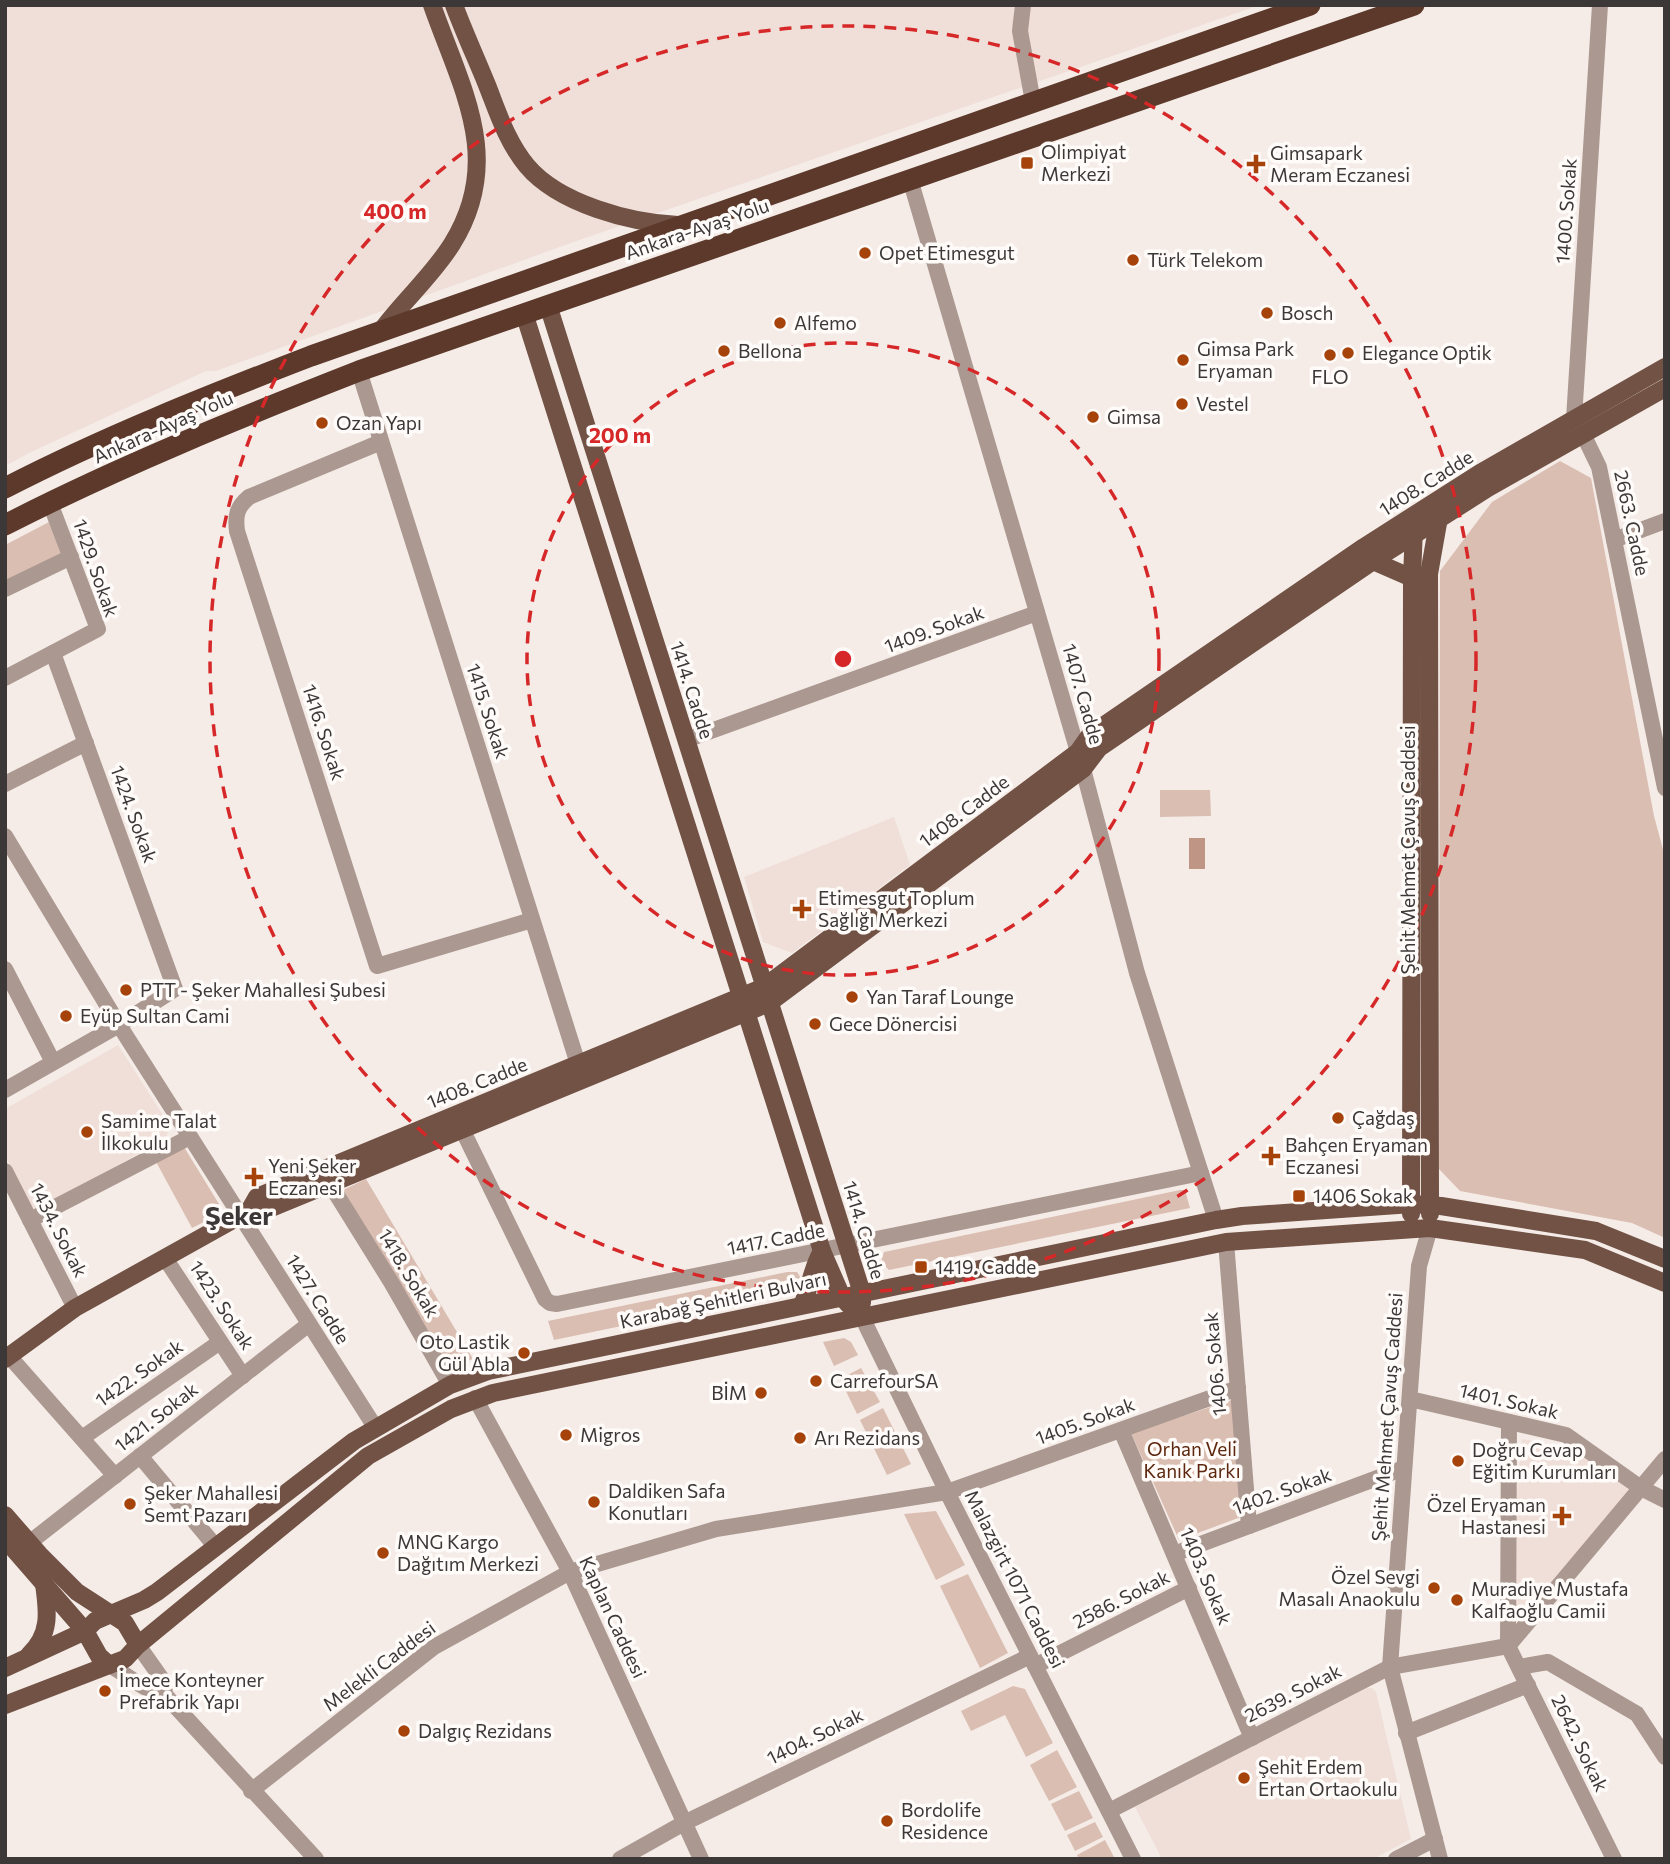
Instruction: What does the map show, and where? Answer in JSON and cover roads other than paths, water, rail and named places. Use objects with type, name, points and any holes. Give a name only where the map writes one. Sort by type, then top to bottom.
[{"type":"highway","name":"Ankara-Ayaş Yolu","points":[[5,488],[66,457],[196,400],[382,331],[1310,5]]},
{"type":"highway","name":"Ankara-Ayaş Yolu","points":[[5,525],[208,431],[359,371],[1414,5]]},
{"type":"main road","points":[[382,331],[453,243],[475,186],[478,152],[473,117],[432,5]]},
{"type":"main road","points":[[454,5],[505,130],[517,154],[529,169],[563,192],[605,212],[643,222],[682,225]]},
{"type":"main road","name":"1414. Cadde","points":[[548,305],[862,1293],[862,1317]]},
{"type":"main road","points":[[524,313],[822,1251],[842,1297],[862,1317]]},
{"type":"main road","name":"1408. Cadde","points":[[7,1357],[75,1308],[244,1213],[257,1196],[578,1064],[767,995],[1081,760],[1665,367]]},
{"type":"main road","name":"1408. Cadde","points":[[1081,760],[1090,735],[1415,514],[1579,426],[1665,388]]},
{"type":"main road","name":"Şehit Mehmet Çavuş Caddesi","points":[[1421,1204],[1429,574],[1443,497]]},
{"type":"main road","name":"Şehit Mehmet Çavuş Caddesi","points":[[1415,514],[1412,578],[1421,1204]]},
{"type":"main road","points":[[1373,561],[1412,578]]},
{"type":"main road","name":"1408. Cadde","points":[[244,1213],[264,1211],[462,1129],[744,1004]]},
{"type":"main road","points":[[1421,1204],[1430,1228]]},
{"type":"main road","points":[[1411,1228],[1421,1204]]},
{"type":"main road","name":"Karabağ Şehitleri Bulvarı","points":[[5,1668],[85,1631],[95,1621],[144,1600],[375,1427],[450,1385],[488,1371],[1216,1220],[1421,1204],[1596,1231],[1665,1259]]},
{"type":"main road","points":[[5,1705],[125,1659],[138,1645],[368,1456],[475,1398],[1226,1242],[1430,1228],[1585,1250],[1665,1283]]},
{"type":"main road","points":[[803,1306],[809,1292],[813,1266],[822,1251]]},
{"type":"main road","points":[[5,1515],[77,1592],[125,1623],[138,1645]]},
{"type":"main road","points":[[5,1539],[85,1631],[99,1656],[110,1665]]},
{"type":"main road","points":[[23,1661],[41,1641],[46,1630],[48,1607],[44,1584]]},
{"type":"street","points":[[1023,5],[1020,32],[1032,102]]},
{"type":"street","name":"1400. Sokak","points":[[1579,426],[1600,5]]},
{"type":"street","name":"1407. Cadde","points":[[910,179],[1081,760],[1137,972],[1216,1220]]},
{"type":"street","name":"1415. Sokak","points":[[359,371],[578,1064]]},
{"type":"street","name":"2663. Cadde","points":[[1579,426],[1600,467],[1660,740],[1665,788]]},
{"type":"street","name":"1416. Sokak","points":[[381,442],[249,497],[239,506],[235,518],[237,531],[377,966],[532,920]]},
{"type":"street","name":"1429. Sokak","points":[[5,678],[98,629],[50,503]]},
{"type":"street","points":[[1614,540],[1665,521]]},
{"type":"street","points":[[5,589],[71,557]]},
{"type":"street","name":"1409. Sokak","points":[[686,740],[1037,613]]},
{"type":"street","name":"1424. Sokak","points":[[53,653],[175,989],[119,1026]]},
{"type":"street","points":[[5,784],[86,743]]},
{"type":"street","name":"1427. Cadde","points":[[5,836],[119,1026],[190,1136],[244,1213],[309,1324],[375,1427]]},
{"type":"street","points":[[5,969],[53,1062]]},
{"type":"street","points":[[5,1090],[119,1026]]},
{"type":"street","name":"1417. Cadde","points":[[462,1129],[545,1299],[557,1304],[1201,1173]]},
{"type":"street","points":[[30,1220],[190,1136]]},
{"type":"street","name":"1434. Sokak","points":[[5,1171],[75,1308]]},
{"type":"street","name":"1418. Sokak","points":[[330,1184],[391,1282],[450,1385]]},
{"type":"street","name":"Şehit Mehmet Çavuş Caddesi","points":[[1411,1228],[1419,1266]]},
{"type":"street","name":"Şehit Mehmet Çavuş Caddesi","points":[[1430,1228],[1419,1266],[1390,1667],[1440,1859]]},
{"type":"street","name":"1406. Sokak","points":[[1226,1242],[1249,1526]]},
{"type":"street","name":"1423. Sokak","points":[[165,1258],[243,1376]]},
{"type":"street","name":"Malazgirt 1071 Caddesi","points":[[862,1317],[947,1492],[1133,1859]]},
{"type":"street","name":"1421. Sokak","points":[[29,1543],[309,1324]]},
{"type":"street","name":"1422. Sokak","points":[[82,1438],[220,1342]]},
{"type":"street","points":[[7,1357],[115,1476]]},
{"type":"street","name":"1405. Sokak","points":[[947,1492],[1238,1388]]},
{"type":"street","name":"Kaplan Caddesi","points":[[475,1398],[570,1572],[701,1859]]},
{"type":"street","name":"1401. Sokak","points":[[1410,1399],[1566,1435],[1641,1488],[1665,1500]]},
{"type":"street","points":[[1508,1646],[1509,1422]]},
{"type":"street","name":"1403. Sokak","points":[[1121,1430],[1252,1738]]},
{"type":"street","points":[[141,1456],[216,1547]]},
{"type":"street","points":[[1508,1646],[1665,1459]]},
{"type":"street","name":"1402. Sokak","points":[[1174,1554],[1404,1468]]},
{"type":"street","name":"Melekli Caddesi","points":[[251,1791],[434,1647],[570,1572],[716,1529],[947,1492]]},
{"type":"street","name":"2586. Sokak","points":[[1033,1661],[1189,1588]]},
{"type":"street","points":[[138,1645],[164,1682],[165,1695],[316,1859]]},
{"type":"street","name":"2639. Sokak","points":[[1109,1811],[1390,1667],[1508,1646]]},
{"type":"street","name":"2642. Sokak","points":[[1508,1646],[1614,1859]]},
{"type":"street","name":"1404. Sokak","points":[[620,1859],[684,1823],[1033,1661]]},
{"type":"street","points":[[1519,1667],[1548,1662],[1637,1714],[1664,1755]]},
{"type":"street","points":[[110,1665],[152,1693],[165,1695]]},
{"type":"street","points":[[1406,1733],[1528,1685]]},
{"type":"street","points":[[1396,1859],[1435,1839]]},
{"type":"place","name":"Olimpiyat Merkezi","points":[[1027,163]]},
{"type":"place","name":"Gimsapark Meram Eczanesi","points":[[1256,164]]},
{"type":"place","name":"Opet Etimesgut","points":[[865,253]]},
{"type":"place","name":"Türk Telekom","points":[[1133,260]]},
{"type":"place","name":"Bosch","points":[[1267,313]]},
{"type":"place","name":"Alfemo","points":[[780,323]]},
{"type":"place","name":"Bellona","points":[[724,351]]},
{"type":"place","name":"Elegance Optik","points":[[1348,353]]},
{"type":"place","name":"FLO","points":[[1330,355]]},
{"type":"place","name":"Gimsa Park Eryaman","points":[[1183,360]]},
{"type":"place","name":"Vestel","points":[[1182,404]]},
{"type":"place","name":"Gimsa","points":[[1093,417]]},
{"type":"place","name":"Ozan Yapı","points":[[322,423]]},
{"type":"place","name":"Etimesgut Toplum Sağlığı Merkezi","points":[[802,909]]},
{"type":"place","name":"PTT - Şeker Mahallesi Şubesi","points":[[126,990]]},
{"type":"place","name":"Yan Taraf Lounge","points":[[852,997]]},
{"type":"place","name":"Eyüp Sultan Cami","points":[[66,1016]]},
{"type":"place","name":"Gece Dönercisi","points":[[815,1024]]},
{"type":"place","name":"Çağdaş","points":[[1338,1118]]},
{"type":"place","name":"Samime Talat İlkokulu","points":[[87,1132]]},
{"type":"place","name":"Bahçen Eryaman Eczanesi","points":[[1271,1156]]},
{"type":"place","name":"Yeni Şeker Eczanesi","points":[[254,1177]]},
{"type":"place","name":"1406 Sokak","points":[[1299,1196]]},
{"type":"place","name":"1419. Cadde","points":[[921,1267]]},
{"type":"place","name":"Oto Lastik Gül Abla","points":[[524,1353]]},
{"type":"place","name":"CarrefourSA","points":[[816,1381]]},
{"type":"place","name":"BİM","points":[[761,1393]]},
{"type":"place","name":"Migros","points":[[566,1435]]},
{"type":"place","name":"Arı Rezidans","points":[[800,1438]]},
{"type":"place","name":"Doğru Cevap Eğitim Kurumları","points":[[1458,1461]]},
{"type":"place","name":"Daldiken Safa Konutları","points":[[594,1502]]},
{"type":"place","name":"Şeker Mahallesi Semt Pazarı","points":[[130,1504]]},
{"type":"place","name":"Özel Eryaman Hastanesi","points":[[1562,1516]]},
{"type":"place","name":"MNG Kargo Dağıtım Merkezi","points":[[383,1553]]},
{"type":"place","name":"Özel Sevgi Masalı Anaokulu","points":[[1434,1588]]},
{"type":"place","name":"Muradiye Mustafa Kalfaoğlu Camii","points":[[1457,1600]]},
{"type":"place","name":"İmece Konteyner Prefabrik Yapı","points":[[105,1691]]},
{"type":"place","name":"Dalgıç Rezidans","points":[[404,1731]]},
{"type":"place","name":"Şehit Erdem Ertan Ortaokulu","points":[[1244,1778]]},
{"type":"place","name":"Bordolife Residence","points":[[887,1821]]},
{"type":"district","name":"Şeker","points":[[239,1216]]},
{"type":"park label","name":"Orhan Veli Kanık Parkı","points":[[1192,1460]]}]
